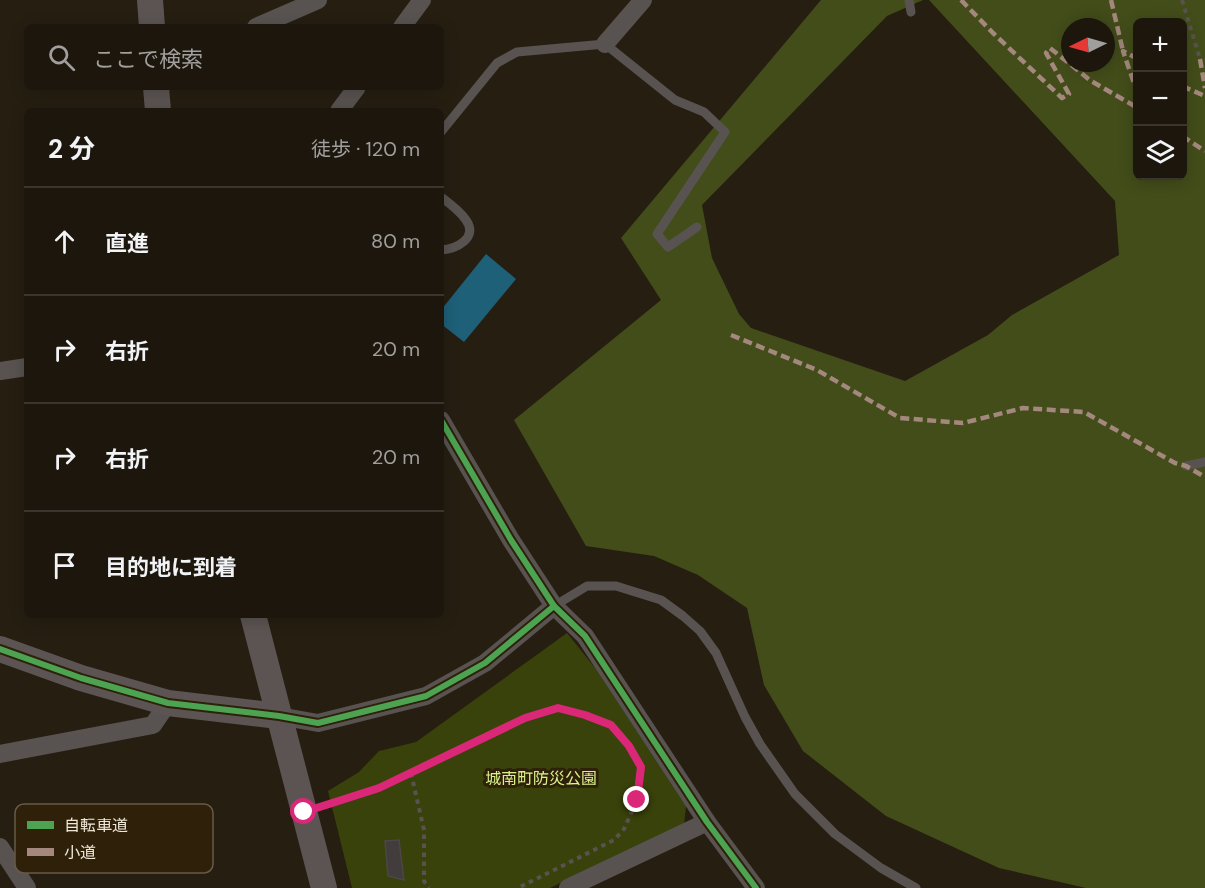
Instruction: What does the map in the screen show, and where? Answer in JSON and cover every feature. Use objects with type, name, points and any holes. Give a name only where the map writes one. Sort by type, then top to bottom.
[{"type":"street","points":[[150,0],[152,24]]},
{"type":"street","points":[[263,24],[318,0]]},
{"type":"street","points":[[605,44],[643,0]]},
{"type":"street","points":[[404,24],[415,4]]},
{"type":"street","points":[[156,90],[158,108]]},
{"type":"street","points":[[341,108],[355,90]]},
{"type":"street","points":[[0,371],[24,367]]},
{"type":"street","points":[[444,425],[511,540],[555,606],[585,636],[707,822],[756,888]]},
{"type":"street","points":[[0,649],[81,678],[168,703],[318,723],[426,696],[485,663],[555,606]]},
{"type":"street","points":[[254,618],[324,888]]},
{"type":"street","points":[[0,754],[153,725],[168,703]]},
{"type":"street","points":[[568,888],[707,822]]},
{"type":"street","points":[[0,847],[15,870]]},
{"type":"street","points":[[17,873],[27,888]]},
{"type":"lane","points":[[909,0],[911,12]]},
{"type":"lane","points":[[444,128],[496,63],[517,52],[605,44],[675,100],[704,112],[725,132],[657,234],[668,247],[697,227]]},
{"type":"lane","points":[[444,200],[466,220],[470,228],[469,236],[462,244],[444,249]]},
{"type":"lane","points":[[1186,466],[1205,462]]},
{"type":"lane","points":[[555,606],[587,586],[616,586],[661,600],[683,616],[700,632],[716,653],[760,744],[795,794],[835,834],[881,868],[916,888]]},
{"type":"path","points":[[1182,0],[1200,59]]},
{"type":"path","points":[[304,812],[379,788],[525,718],[558,708],[611,725],[629,746],[641,767],[637,800],[624,829],[614,840],[518,888]]},
{"type":"path","points":[[411,773],[424,830],[424,881],[429,888]]},
{"type":"green space","points":[[821,0],[923,0],[887,16],[702,205],[712,258],[739,314],[751,328],[905,381],[988,335],[1012,315],[1119,255],[1115,201],[929,0],[1205,0],[1205,888],[1086,888],[999,868],[886,816],[803,751],[764,685],[747,608],[698,575],[654,556],[586,546],[514,420],[661,300],[621,238]]},
{"type":"green space","name":"城南町防災公園","points":[[567,633],[596,669],[686,806],[684,825],[550,888],[352,888],[328,791],[359,772],[379,751],[416,742]]},
{"type":"water","points":[[486,254],[516,279],[464,342],[444,326],[444,306]]},
{"type":"building","points":[[399,840],[404,880],[388,876],[385,841]]},
{"type":"marked path","points":[[961,0],[1062,98],[1069,94],[1046,53],[1050,48],[1091,81],[1133,105]]},
{"type":"marked path","points":[[1111,0],[1123,51]]},
{"type":"marked path","points":[[1133,56],[1123,51],[1133,80]]},
{"type":"marked path","points":[[1200,59],[1205,88]]},
{"type":"marked path","points":[[1187,88],[1205,96]]},
{"type":"marked path","points":[[1187,139],[1205,151]]},
{"type":"marked path","points":[[731,335],[817,370],[900,418],[963,423],[1023,408],[1084,412],[1175,463],[1186,466],[1205,477]]},
{"type":"cycle path","points":[[444,425],[511,540],[554,606],[585,636],[707,822],[756,888]]},
{"type":"cycle path","points":[[0,649],[81,678],[168,703],[318,723],[426,696],[485,663],[554,606]]},
{"type":"route","points":[[304,812],[379,788],[525,718],[558,708],[611,725],[629,746],[641,767],[637,800]]}]
